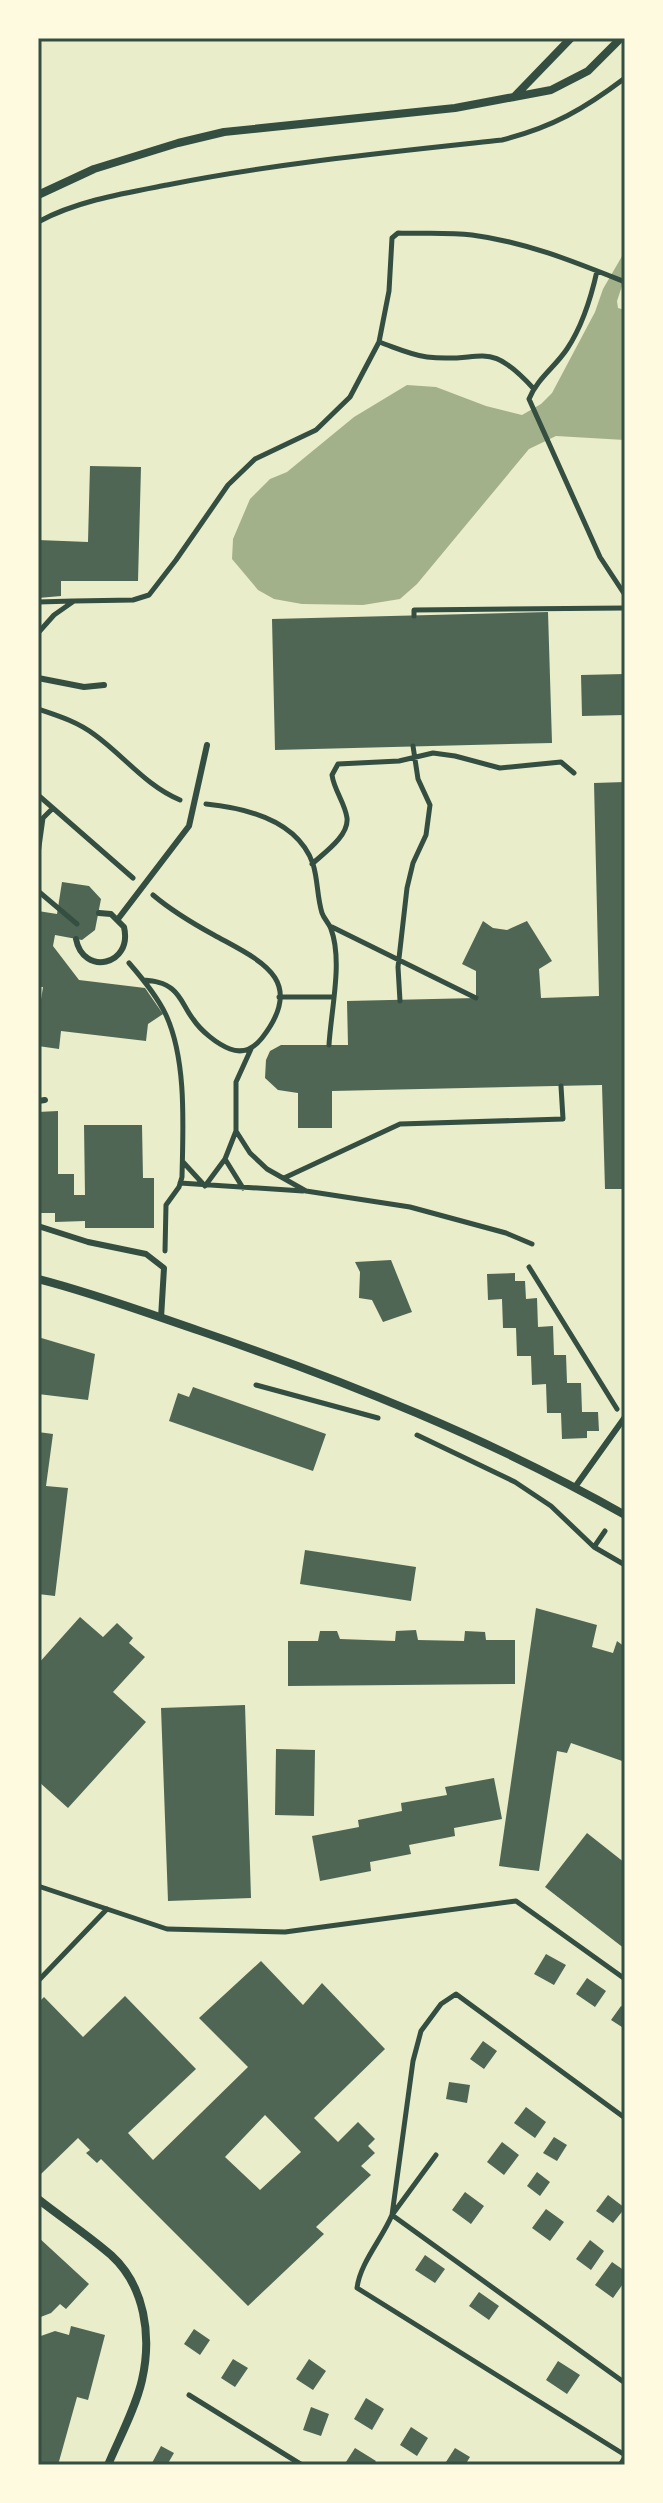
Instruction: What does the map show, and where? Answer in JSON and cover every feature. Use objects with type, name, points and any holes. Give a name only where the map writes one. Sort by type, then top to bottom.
[{"type":"street","points":[[513,98],[571,38]]},
{"type":"street","points":[[38,195],[94,169],[224,132],[455,108],[551,90],[571,82],[595,65],[621,38]]},
{"type":"street","points":[[38,1279],[286,1361],[396,1404],[575,1487],[625,1515]]},
{"type":"street","points":[[38,2199],[113,2257],[133,2282],[144,2309],[146,2343],[142,2381],[108,2465]]},
{"type":"lane","points":[[38,678],[84,687],[104,685]]},
{"type":"lane","points":[[118,919],[189,826],[207,745]]},
{"type":"lane","points":[[76,939],[80,952],[95,962],[113,959],[120,953],[126,936],[118,919],[111,914],[99,913]]},
{"type":"lane","points":[[38,1226],[88,1242],[146,1254],[164,1268],[161,1318]]},
{"type":"lane","points":[[575,1487],[624,1418]]},
{"type":"path","points":[[38,222],[57,212],[127,194],[254,168],[502,140],[539,130],[575,113],[625,78]]},
{"type":"path","points":[[38,602],[133,600],[149,595],[228,485],[255,459],[316,430],[350,397],[379,342],[389,291],[392,238],[398,233],[470,235],[501,240],[566,257],[625,282]]},
{"type":"path","points":[[600,272],[588,307],[567,349],[533,388],[529,399],[600,557],[625,595]]},
{"type":"path","points":[[379,342],[426,357],[491,355],[513,366],[533,388]]},
{"type":"path","points":[[38,633],[54,615],[74,601]]},
{"type":"path","points":[[414,616],[414,610],[625,608]]},
{"type":"path","points":[[400,1001],[399,960],[407,888],[413,863],[426,835],[430,805],[418,779],[413,746]]},
{"type":"path","points":[[312,864],[336,842],[345,828],[347,819],[333,783],[334,768],[338,764],[399,761],[433,753],[500,768],[561,762],[574,773]]},
{"type":"path","points":[[38,795],[123,869]]},
{"type":"path","points":[[38,854],[43,818],[53,808]]},
{"type":"path","points":[[38,891],[78,925]]},
{"type":"path","points":[[169,909],[256,957],[278,981],[279,997],[271,1024],[251,1048],[236,1082],[236,1131],[225,1159],[205,1186]]},
{"type":"path","points":[[329,1045],[332,997],[336,984],[336,951],[331,927],[476,998]]},
{"type":"path","points":[[120,953],[165,1013],[172,1033],[183,1103],[180,1183],[166,1205],[164,1268]]},
{"type":"path","points":[[143,980],[160,982],[171,988],[181,998],[193,1020],[219,1043],[240,1052],[251,1048]]},
{"type":"path","points":[[279,997],[332,997]]},
{"type":"path","points":[[284,1178],[400,1124],[563,1119],[561,1086]]},
{"type":"path","points":[[236,1131],[250,1153],[267,1169],[306,1191]]},
{"type":"path","points":[[225,1159],[244,1189]]},
{"type":"path","points":[[182,1161],[205,1186]]},
{"type":"path","points":[[180,1183],[306,1191],[410,1207],[506,1233],[532,1244]]},
{"type":"path","points":[[529,1267],[624,1418]]},
{"type":"path","points":[[256,1385],[383,1419],[396,1404]]},
{"type":"path","points":[[408,1431],[515,1482],[551,1506],[594,1547],[625,1565]]},
{"type":"path","points":[[594,1547],[605,1531]]},
{"type":"path","points":[[38,1886],[167,1929],[285,1932],[516,1901],[625,1979]]},
{"type":"path","points":[[38,1981],[107,1909]]},
{"type":"path","points":[[392,2215],[413,2061],[421,2031],[441,2004],[456,1994],[625,2118]]},
{"type":"path","points":[[436,2155],[392,2215],[358,2276],[357,2288],[625,2456],[620,2465]]},
{"type":"path","points":[[392,2215],[625,2383]]},
{"type":"path","points":[[189,2395],[302,2465]]},
{"type":"shaded area","points":[[625,251],[625,277],[617,301],[618,308],[625,310],[625,440],[556,436],[529,449],[417,584],[400,599],[363,605],[302,604],[274,599],[258,590],[232,559],[233,539],[250,499],[270,479],[287,472],[354,417],[407,385],[436,387],[486,406],[522,415],[541,404],[552,393]]},
{"type":"building","points":[[90,466],[141,467],[138,581],[61,581],[61,596],[38,598],[38,540],[88,542]]},
{"type":"building","points":[[548,612],[552,743],[275,750],[272,619]]},
{"type":"building","points":[[625,674],[625,715],[582,716],[581,675]]},
{"type":"building","points":[[625,782],[625,1189],[605,1189],[602,1085],[332,1091],[332,1128],[298,1128],[298,1093],[278,1090],[265,1078],[270,1051],[281,1045],[348,1045],[347,1001],[476,998],[476,971],[462,964],[483,921],[493,928],[507,930],[527,921],[552,961],[539,969],[541,998],[599,996],[594,783]]},
{"type":"building","points":[[62,882],[89,886],[101,899],[95,930],[82,940],[55,935],[53,946],[79,980],[145,988],[163,1014],[148,1024],[146,1041],[61,1031],[59,1049],[38,1046],[43,987],[38,987],[38,911],[57,914]]},
{"type":"building","points":[[58,1111],[58,1174],[74,1174],[74,1195],[85,1195],[84,1125],[142,1125],[143,1178],[154,1178],[154,1228],[85,1228],[85,1221],[55,1222],[55,1213],[38,1213],[38,1112]]},
{"type":"building","points":[[391,1260],[412,1312],[383,1322],[372,1300],[359,1298],[360,1272],[355,1262]]},
{"type":"building","points":[[515,1273],[515,1281],[525,1281],[526,1299],[537,1298],[538,1327],[553,1326],[554,1355],[566,1355],[567,1383],[581,1383],[582,1412],[598,1412],[599,1431],[587,1431],[587,1438],[562,1439],[561,1413],[547,1413],[546,1384],[532,1385],[531,1356],[517,1356],[516,1328],[503,1328],[502,1299],[488,1300],[487,1274]]},
{"type":"building","points":[[38,1337],[95,1354],[88,1400],[38,1394]]},
{"type":"building","points":[[193,1387],[326,1434],[313,1471],[169,1421],[178,1393],[189,1397]]},
{"type":"building","points":[[38,1432],[53,1434],[46,1486],[68,1488],[55,1596],[38,1594]]},
{"type":"building","points":[[305,1550],[416,1567],[411,1601],[300,1584]]},
{"type":"building","points":[[536,1608],[597,1625],[592,1647],[613,1653],[617,1641],[625,1647],[625,1762],[571,1743],[567,1753],[557,1751],[539,1871],[499,1866]]},
{"type":"building","points":[[80,1617],[103,1637],[117,1623],[133,1638],[129,1643],[145,1657],[113,1692],[146,1722],[68,1808],[38,1781],[38,1664]]},
{"type":"building","points":[[416,1630],[418,1640],[464,1641],[465,1631],[485,1632],[486,1640],[515,1640],[515,1684],[288,1686],[288,1641],[318,1641],[320,1631],[337,1631],[340,1639],[395,1641],[396,1631]]},
{"type":"building","points":[[245,1705],[251,1898],[168,1901],[161,1708]]},
{"type":"building","points":[[276,1749],[315,1750],[314,1816],[275,1815]]},
{"type":"building","points":[[494,1778],[502,1819],[454,1828],[455,1836],[409,1845],[411,1854],[370,1862],[371,1871],[320,1881],[312,1836],[359,1827],[358,1820],[402,1811],[401,1803],[447,1795],[445,1787]]},
{"type":"building","points":[[587,1833],[625,1863],[625,1949],[545,1887]]},
{"type":"building","points":[[546,1954],[566,1965],[554,1985],[534,1974]]},
{"type":"building","points":[[261,1961],[303,2005],[322,1983],[385,2049],[314,2118],[338,2142],[358,2122],[375,2139],[368,2146],[375,2153],[361,2166],[371,2175],[316,2227],[324,2234],[248,2306],[101,2159],[97,2163],[86,2153],[90,2150],[78,2138],[41,2174],[38,2170],[38,2003],[44,1997],[83,2037],[125,1996],[196,2069],[128,2133],[153,2160],[248,2067],[199,2018]],"holes":[[[265,2115],[301,2152],[260,2190],[225,2157]]]},
{"type":"building","points":[[587,1978],[606,1991],[595,2007],[576,1994]]},
{"type":"building","points":[[621,2006],[625,2008],[625,2029],[611,2020]]},
{"type":"building","points":[[483,2041],[497,2051],[484,2069],[470,2059]]},
{"type":"building","points":[[449,2082],[470,2085],[467,2103],[446,2099]]},
{"type":"building","points":[[526,2107],[546,2122],[535,2138],[514,2123]]},
{"type":"building","points":[[554,2137],[567,2145],[557,2161],[543,2153]]},
{"type":"building","points":[[502,2142],[519,2155],[504,2175],[487,2162]]},
{"type":"building","points":[[537,2172],[550,2182],[540,2196],[527,2186]]},
{"type":"building","points":[[465,2192],[484,2206],[471,2224],[452,2210]]},
{"type":"building","points":[[608,2195],[625,2208],[613,2223],[596,2211]]},
{"type":"building","points":[[546,2209],[564,2222],[550,2241],[532,2228]]},
{"type":"building","points":[[38,2237],[89,2284],[66,2309],[60,2304],[51,2313],[38,2318]]},
{"type":"building","points":[[590,2240],[604,2251],[591,2270],[576,2259]]},
{"type":"building","points":[[425,2255],[445,2269],[435,2283],[415,2270]]},
{"type":"building","points":[[612,2262],[625,2271],[625,2281],[613,2298],[595,2285]]},
{"type":"building","points":[[479,2292],[499,2306],[489,2320],[469,2306]]},
{"type":"building","points":[[71,2326],[105,2335],[88,2400],[77,2397],[58,2465],[38,2465],[38,2337],[55,2331],[69,2335]]},
{"type":"building","points":[[194,2329],[210,2340],[200,2355],[184,2344]]},
{"type":"building","points":[[233,2359],[248,2368],[235,2387],[221,2378]]},
{"type":"building","points":[[309,2359],[326,2371],[313,2390],[296,2379]]},
{"type":"building","points":[[558,2361],[580,2375],[567,2394],[546,2380]]},
{"type":"building","points":[[366,2398],[384,2409],[372,2430],[354,2419]]},
{"type":"building","points":[[311,2407],[329,2414],[321,2436],[303,2430]]},
{"type":"building","points":[[411,2427],[428,2438],[417,2456],[400,2445]]},
{"type":"building","points":[[161,2446],[174,2453],[167,2465],[155,2465],[152,2463]]},
{"type":"building","points":[[355,2448],[376,2461],[373,2465],[344,2465]]},
{"type":"building","points":[[455,2448],[470,2457],[465,2465],[444,2465]]}]
